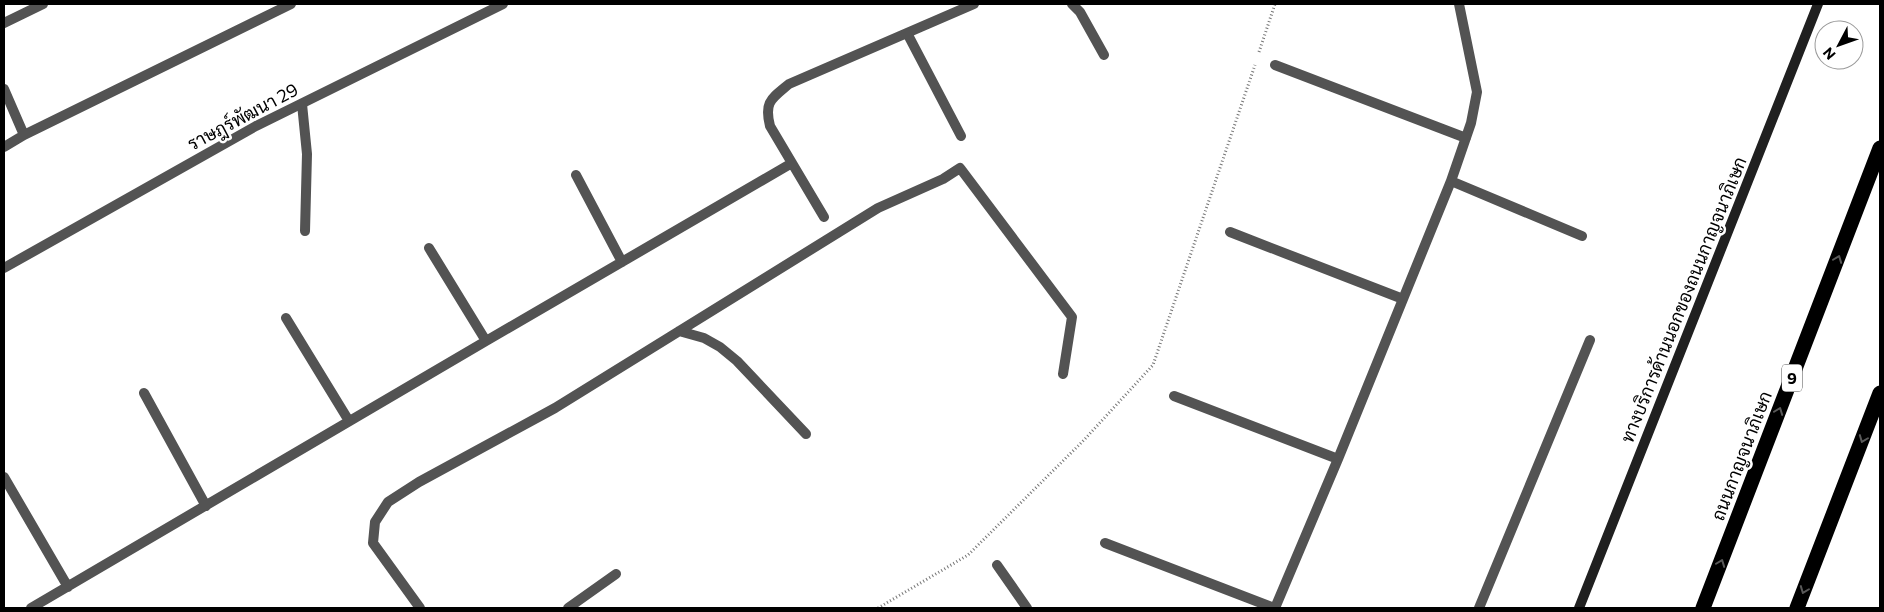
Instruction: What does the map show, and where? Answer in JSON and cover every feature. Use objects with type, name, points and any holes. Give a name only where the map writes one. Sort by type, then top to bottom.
[{"type":"highway","name":"ถนนกาญจนาภิเษก","points":[[1703,608],[1880,148]]},
{"type":"highway","points":[[1798,608],[1880,393]]},
{"type":"main road","name":"ทางบริการด้านนอกของถนนกาญจนาภิเษก","points":[[1580,608],[1818,4]]},
{"type":"street","points":[[4,23],[43,4]]},
{"type":"street","points":[[4,147],[24,135],[291,4]]},
{"type":"street","name":"ราษฎร์พัฒนา 29","points":[[4,268],[256,126],[503,4]]},
{"type":"street","points":[[824,217],[770,126],[766,112],[770,100],[789,84],[974,4]]},
{"type":"street","points":[[1072,4],[1080,12],[1104,55]]},
{"type":"street","points":[[1105,543],[1275,608],[1451,181],[1471,123],[1477,92],[1459,4]]},
{"type":"street","points":[[907,33],[961,136]]},
{"type":"street","points":[[1275,64],[1466,138]]},
{"type":"street","points":[[4,89],[24,135]]},
{"type":"street","points":[[302,104],[307,154],[305,231]]},
{"type":"street","points":[[30,608],[792,164]]},
{"type":"street","points":[[420,608],[373,543],[375,522],[388,502],[419,482],[555,408],[878,208],[943,179],[960,168],[1072,317],[1063,374]]},
{"type":"street","points":[[576,175],[622,262]]},
{"type":"street","points":[[1451,181],[1582,236]]},
{"type":"street","points":[[1230,232],[1403,299]]},
{"type":"street","points":[[429,248],[486,341]]},
{"type":"street","points":[[286,318],[349,421]]},
{"type":"street","points":[[680,331],[704,338],[720,347],[737,361],[806,434]]},
{"type":"street","points":[[1479,608],[1590,340]]},
{"type":"street","points":[[144,393],[206,506]]},
{"type":"street","points":[[1174,396],[1338,459]]},
{"type":"street","points":[[4,478],[68,587]]},
{"type":"street","points":[[997,564],[1027,608]]},
{"type":"street","points":[[568,608],[616,574]]},
{"type":"path","points":[[878,608],[968,555],[1084,440],[1153,366],[1275,4]]}]
